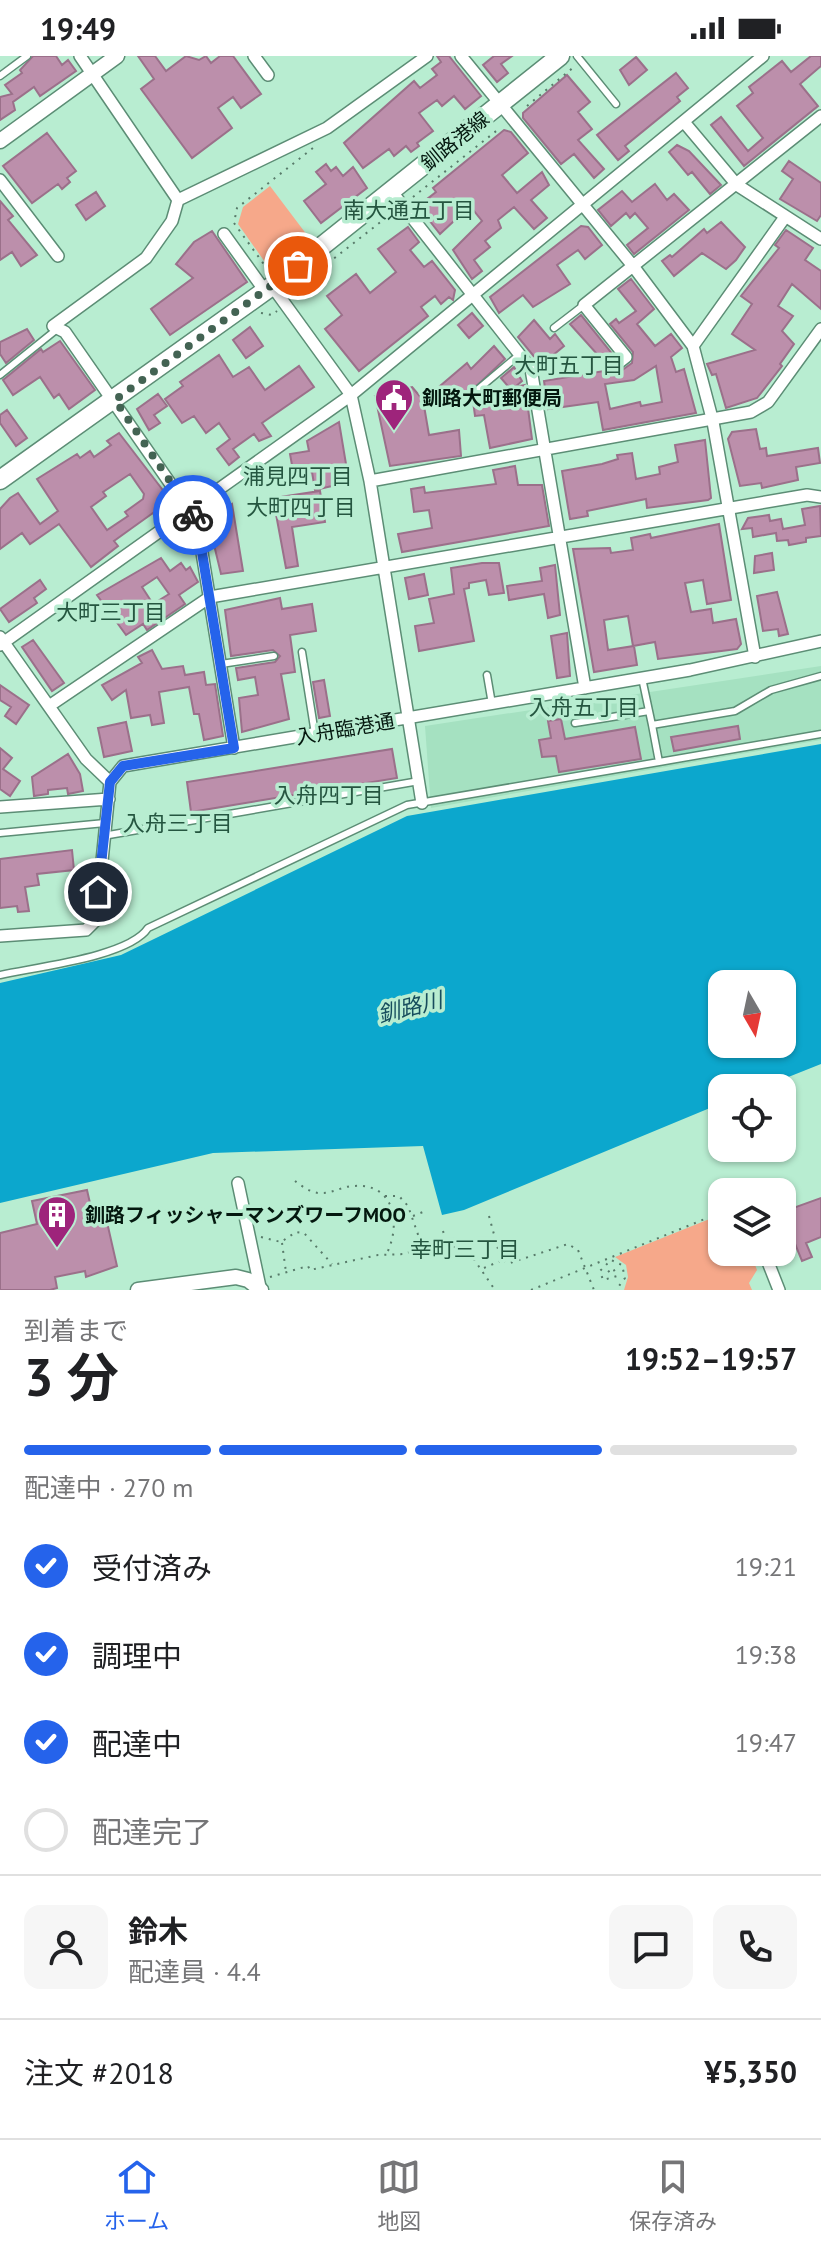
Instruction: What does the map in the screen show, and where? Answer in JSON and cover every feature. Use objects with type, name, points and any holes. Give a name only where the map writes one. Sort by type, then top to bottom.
[{"type":"main road","name":"釧路港線","points":[[0,480],[115,400],[268,282],[392,192],[560,56]]},
{"type":"street","points":[[80,56],[178,200]]},
{"type":"street","points":[[0,141],[117,56]]},
{"type":"street","points":[[254,56],[268,75]]},
{"type":"street","points":[[234,748],[197,522],[115,400],[65,332],[53,326],[146,258],[172,221],[178,200],[327,128],[427,56]]},
{"type":"street","points":[[461,56],[633,266],[693,346],[713,422],[755,657]]},
{"type":"street","points":[[0,936],[86,930],[96,920],[110,782],[86,759],[1,641],[351,395],[763,56]]},
{"type":"street","points":[[612,368],[626,357],[584,305],[821,116]]},
{"type":"street","points":[[684,122],[737,185],[821,239]]},
{"type":"street","points":[[0,180],[58,256]]},
{"type":"street","points":[[392,192],[531,369],[585,688]]},
{"type":"street","points":[[693,346],[785,217]]},
{"type":"street","points":[[224,234],[268,282],[351,395],[385,566],[422,803]]},
{"type":"street","points":[[370,481],[713,422],[751,412],[768,402],[821,329]]},
{"type":"street","points":[[49,706],[210,597],[807,495],[821,497]]},
{"type":"street","name":"入舟臨港通","points":[[110,782],[123,766],[642,678],[821,641]]},
{"type":"street","points":[[0,807],[109,799]]},
{"type":"street","points":[[238,1183],[260,1286]]},
{"type":"street","points":[[770,1266],[779,1290]]},
{"type":"street","points":[[138,1290],[236,1277],[260,1286]]},
{"type":"lane","points":[[0,76],[27,56]]},
{"type":"lane","points":[[579,58],[616,104]]},
{"type":"lane","points":[[554,328],[584,305]]},
{"type":"lane","points":[[0,375],[56,330]]},
{"type":"lane","points":[[476,391],[519,355]]},
{"type":"lane","points":[[302,652],[315,734]]},
{"type":"lane","points":[[221,664],[274,656]]},
{"type":"lane","points":[[487,675],[492,704]]},
{"type":"lane","points":[[652,725],[735,711],[771,690],[821,676]]},
{"type":"lane","points":[[642,678],[659,762]]},
{"type":"lane","points":[[575,723],[649,711]]},
{"type":"lane","points":[[0,975],[119,948],[141,939],[148,928],[407,805],[821,734]]},
{"type":"lane","points":[[0,833],[104,830],[419,781]]},
{"type":"path","points":[[527,106],[579,58]]},
{"type":"path","points":[[268,282],[234,223],[237,208],[315,147]]},
{"type":"path","points":[[295,1181],[314,1192],[326,1194],[358,1185],[384,1196],[399,1196],[412,1216],[422,1246]]},
{"type":"path","points":[[384,1196],[391,1204],[396,1223],[386,1255]]},
{"type":"path","points":[[412,1216],[423,1212]]},
{"type":"path","points":[[489,1216],[501,1260]]},
{"type":"path","points":[[531,1290],[708,1218]]},
{"type":"path","points":[[443,1231],[447,1245]]},
{"type":"path","points":[[249,1236],[281,1242],[296,1232],[304,1233],[333,1264]]},
{"type":"path","points":[[281,1242],[286,1272]]},
{"type":"path","points":[[482,1269],[501,1260],[510,1263],[568,1244],[578,1250],[594,1290]]},
{"type":"path","points":[[260,1286],[286,1272],[405,1254],[422,1246],[447,1245],[471,1255],[495,1290]]},
{"type":"path","points":[[608,1272],[613,1268],[617,1276],[603,1280],[600,1271],[606,1262],[616,1261],[622,1265],[625,1278],[616,1290]]},
{"type":"shaded area","points":[[270,186],[307,235],[267,265],[238,224],[243,207]]},
{"type":"shaded area","points":[[821,666],[821,740],[431,808],[425,726]]},
{"type":"shaded area","points":[[708,1220],[708,1266],[755,1266],[757,1270],[749,1283],[752,1290],[624,1290],[628,1277],[626,1265],[615,1257]]},
{"type":"water","name":"釧路川","points":[[821,744],[821,1064],[796,1074],[708,1074],[708,1109],[464,1210],[442,1215],[423,1146],[213,1153],[0,1203],[0,983],[121,955],[407,816]]},
{"type":"building","points":[[33,56],[56,56],[62,65],[68,60],[76,71],[40,96],[34,87],[13,102],[15,110],[0,120],[0,97],[12,94],[5,85],[22,73],[20,70]]},
{"type":"building","points":[[138,56],[155,56],[166,71],[186,56],[199,60],[206,56],[211,63],[220,56],[233,56],[261,94],[241,108],[233,97],[218,108],[232,128],[192,158],[141,89],[154,79]]},
{"type":"building","points":[[437,56],[449,56],[481,96],[465,109],[454,96],[442,106],[437,100],[419,113],[433,131],[417,143],[419,146],[411,152],[406,146],[394,156],[389,149],[363,168],[344,143],[414,81],[420,88],[437,75],[432,69],[441,62]]},
{"type":"building","points":[[494,56],[512,56],[501,64],[508,73],[497,82],[483,65]]},
{"type":"building","points":[[811,56],[821,56],[821,66],[800,84],[818,106],[744,166],[711,125],[721,117],[748,151],[763,138],[737,106],[753,93],[749,87],[782,61],[791,72]]},
{"type":"building","points":[[636,57],[647,70],[629,85],[620,70]]},
{"type":"building","points":[[676,73],[688,88],[677,97],[680,101],[625,146],[629,151],[618,160],[597,135]]},
{"type":"building","points":[[567,75],[590,102],[578,112],[592,129],[578,140],[604,169],[594,178],[574,154],[561,164],[523,118],[523,113]]},
{"type":"building","points":[[504,130],[511,132],[528,153],[502,175],[517,193],[542,172],[549,185],[531,200],[547,218],[534,229],[514,207],[498,220],[501,228],[485,241],[490,247],[474,260],[482,271],[472,279],[453,250],[482,221],[470,206],[440,234],[418,206],[436,192],[433,188]]},
{"type":"building","points":[[47,133],[76,171],[67,178],[70,182],[62,189],[58,184],[32,203],[3,166]]},
{"type":"building","points":[[677,145],[689,151],[721,185],[710,194],[692,172],[688,175],[669,152]]},
{"type":"building","points":[[789,161],[821,183],[821,215],[817,221],[780,199],[793,179],[782,171]]},
{"type":"building","points":[[326,164],[331,171],[336,167],[343,176],[353,167],[367,188],[321,223],[304,201],[326,184],[316,172]]},
{"type":"building","points":[[655,184],[667,200],[674,194],[689,210],[634,254],[627,245],[648,228],[635,213],[630,218],[626,213],[611,226],[598,210],[622,191],[632,202]]},
{"type":"building","points":[[96,192],[105,206],[86,220],[76,205]]},
{"type":"building","points":[[0,201],[13,216],[8,220],[37,255],[21,266],[12,252],[0,260]]},
{"type":"building","points":[[721,222],[745,247],[736,260],[726,269],[702,253],[674,276],[662,261],[670,255],[672,257],[704,229],[707,233]]},
{"type":"building","points":[[581,226],[588,227],[602,245],[585,259],[578,250],[557,265],[570,284],[533,307],[523,295],[499,313],[490,297]]},
{"type":"building","points":[[408,227],[419,242],[410,250],[424,267],[432,261],[455,290],[453,300],[449,297],[441,304],[435,296],[421,307],[428,316],[359,371],[325,329],[342,315],[327,296],[356,274],[370,293],[396,272],[378,249]]},
{"type":"building","points":[[786,230],[813,248],[805,260],[821,271],[821,309],[792,284],[778,306],[793,316],[782,331],[794,344],[780,364],[782,366],[757,398],[726,408],[716,374],[712,375],[707,364],[755,350],[732,334],[752,304],[741,296],[779,248],[775,245]]},
{"type":"building","points":[[212,231],[247,282],[170,335],[151,309],[193,278],[176,264],[194,242]]},
{"type":"building","points":[[631,279],[654,309],[637,324],[655,346],[671,334],[682,348],[671,357],[676,372],[684,369],[696,413],[603,430],[598,402],[548,409],[544,381],[604,371],[614,376],[632,363],[633,352],[610,324],[616,319],[619,323],[636,311],[618,289]],"holes":[[[656,366],[662,402],[641,406],[640,402],[610,409],[605,384],[634,380]]]},
{"type":"building","points":[[472,313],[483,326],[469,338],[458,325]]},
{"type":"building","points":[[581,315],[614,356],[605,363],[570,324]]},
{"type":"building","points":[[534,320],[550,339],[555,334],[564,346],[541,365],[518,337]]},
{"type":"building","points":[[250,327],[263,346],[246,358],[233,340]]},
{"type":"building","points":[[27,329],[34,340],[6,363],[0,354],[0,342]]},
{"type":"building","points":[[60,341],[95,390],[69,409],[59,394],[54,398],[40,377],[13,395],[3,380],[41,349],[43,352]]},
{"type":"building","points":[[494,346],[505,359],[467,395],[462,390],[441,404],[433,392],[467,363],[471,369]]},
{"type":"building","points":[[219,355],[233,377],[249,367],[265,390],[299,366],[314,387],[262,423],[271,436],[259,441],[254,434],[233,449],[239,457],[229,465],[217,449],[230,439],[219,423],[206,433],[194,416],[182,423],[165,399],[183,386],[180,382]]},
{"type":"building","points":[[514,367],[522,381],[515,387],[525,385],[532,439],[490,448],[484,415],[475,416],[473,401],[513,392],[501,378]]},
{"type":"building","points":[[412,387],[423,400],[429,435],[459,430],[461,456],[390,466],[375,396]]},
{"type":"building","points":[[158,394],[167,406],[154,415],[160,423],[149,430],[137,409]]},
{"type":"building","points":[[7,410],[27,438],[16,446],[0,423],[0,415]]},
{"type":"building","points":[[339,422],[349,482],[315,490],[312,472],[294,476],[290,454],[309,451],[307,441]]},
{"type":"building","points":[[756,429],[760,449],[766,448],[767,456],[818,448],[820,463],[796,467],[798,480],[762,488],[761,483],[740,486],[728,439],[732,432]]},
{"type":"building","points":[[119,433],[175,506],[156,518],[153,513],[114,541],[118,546],[91,567],[59,524],[30,544],[22,533],[0,549],[0,509],[10,498],[18,493],[40,524],[58,511],[37,479],[77,454],[80,458],[90,451],[94,457],[111,445],[107,441]],"holes":[[[130,474],[144,494],[143,499],[125,512],[128,516],[107,530],[91,507],[106,496],[103,492]]]},
{"type":"building","points":[[705,440],[711,498],[708,500],[647,508],[646,499],[587,511],[588,516],[570,519],[562,471],[602,464],[618,459],[617,455],[632,453],[636,479],[660,474],[659,467],[678,462],[675,445]]},
{"type":"building","points":[[515,466],[518,485],[542,485],[549,526],[402,552],[398,534],[432,528],[429,510],[414,512],[411,489],[424,487],[425,493],[496,484],[493,470]]},
{"type":"building","points":[[320,491],[325,522],[292,527],[298,566],[286,568],[273,498]]},
{"type":"building","points":[[232,504],[243,571],[221,574],[210,528],[215,515]]},
{"type":"building","points":[[820,506],[821,536],[806,538],[806,542],[789,545],[788,540],[777,541],[776,533],[753,537],[752,528],[742,529],[748,518],[769,515],[770,521],[781,519],[783,529],[805,525],[802,509]]},
{"type":"building","points":[[719,524],[731,600],[707,604],[703,580],[685,583],[691,612],[711,609],[713,623],[736,619],[741,644],[737,649],[658,659],[655,642],[633,646],[628,616],[604,620],[608,650],[634,646],[637,665],[594,672],[573,549],[610,548],[611,553],[633,550],[631,538],[650,534],[651,538]]},
{"type":"building","points":[[772,553],[774,570],[754,573],[755,556]]},
{"type":"building","points":[[161,558],[170,571],[181,563],[186,570],[190,567],[198,582],[179,595],[185,604],[147,630],[143,624],[126,635],[97,595]],"holes":[[[157,577],[169,594],[153,604],[142,587]]]},
{"type":"building","points":[[499,563],[504,593],[489,595],[486,580],[469,583],[469,588],[464,589],[474,641],[419,651],[415,626],[434,623],[429,599],[454,594],[451,568]]},
{"type":"building","points":[[555,565],[560,615],[548,618],[544,594],[509,600],[507,586],[542,581],[540,568]]},
{"type":"building","points":[[424,574],[428,595],[409,599],[405,578]]},
{"type":"building","points":[[40,580],[46,589],[34,598],[37,603],[9,622],[0,609]]},
{"type":"building","points":[[777,592],[788,634],[779,636],[778,629],[763,631],[757,596]]},
{"type":"building","points":[[280,598],[282,609],[312,604],[316,631],[290,635],[295,672],[281,674],[289,719],[242,732],[239,698],[258,695],[255,677],[238,680],[236,668],[275,662],[280,656],[273,650],[231,656],[225,610]]},
{"type":"building","points":[[567,633],[570,676],[557,678],[551,636]]},
{"type":"building","points":[[33,640],[64,683],[52,691],[22,647]]},
{"type":"building","points":[[152,650],[162,669],[183,666],[185,675],[204,672],[206,685],[215,684],[223,736],[204,740],[199,714],[194,714],[189,687],[159,692],[164,723],[152,725],[150,715],[131,718],[126,690],[112,700],[102,685],[142,663],[138,657]]},
{"type":"building","points":[[324,680],[330,716],[319,718],[313,682]]},
{"type":"building","points":[[0,685],[29,705],[16,724],[5,716],[11,707],[0,700]]},
{"type":"building","points":[[561,719],[565,739],[635,727],[641,759],[559,772],[556,756],[542,757],[539,740],[551,738],[548,721]]},
{"type":"building","points":[[126,722],[132,751],[104,757],[98,728]]},
{"type":"building","points":[[738,726],[740,739],[674,751],[671,737]]},
{"type":"building","points":[[0,748],[12,758],[3,769],[20,781],[10,796],[0,789]]},
{"type":"building","points":[[392,749],[397,778],[191,812],[187,782]]},
{"type":"building","points":[[68,754],[80,774],[83,791],[68,794],[67,788],[48,790],[48,794],[34,796],[32,777]]},
{"type":"building","points":[[72,850],[74,870],[37,874],[39,885],[25,887],[29,911],[18,912],[17,906],[0,908],[0,859]]},
{"type":"building","name":"釧路フィッシャーマンズワーフMOO","points":[[87,1190],[92,1212],[104,1209],[117,1266],[86,1277],[85,1271],[55,1277],[57,1288],[50,1290],[0,1290],[0,1233],[37,1224],[32,1201]]},
{"type":"building","points":[[821,1198],[821,1237],[806,1243],[812,1257],[802,1261],[796,1246],[796,1207]]},
{"type":"way so far","points":[[193,515],[115,400],[298,266]]},
{"type":"place","name":"釧路大町郵便局","points":[[394,432]]},
{"type":"place","name":"釧路フィッシャーマンズワーフMOO","points":[[57,1249]]},
{"type":"district","name":"南大通五丁目","points":[[409,210]]},
{"type":"district","name":"大町五丁目","points":[[569,365]]},
{"type":"district","name":"浦見四丁目","points":[[298,476]]},
{"type":"district","name":"大町四丁目","points":[[301,507]]},
{"type":"district","name":"大町三丁目","points":[[111,612]]},
{"type":"district","name":"入舟五丁目","points":[[584,707]]},
{"type":"district","name":"入舟四丁目","points":[[329,795]]},
{"type":"district","name":"入舟三丁目","points":[[178,823]]},
{"type":"district","name":"幸町三丁目","points":[[465,1249]]},
{"type":"route","points":[[98,892],[110,782],[116,772],[123,766],[234,748],[197,522],[193,515]]}]
